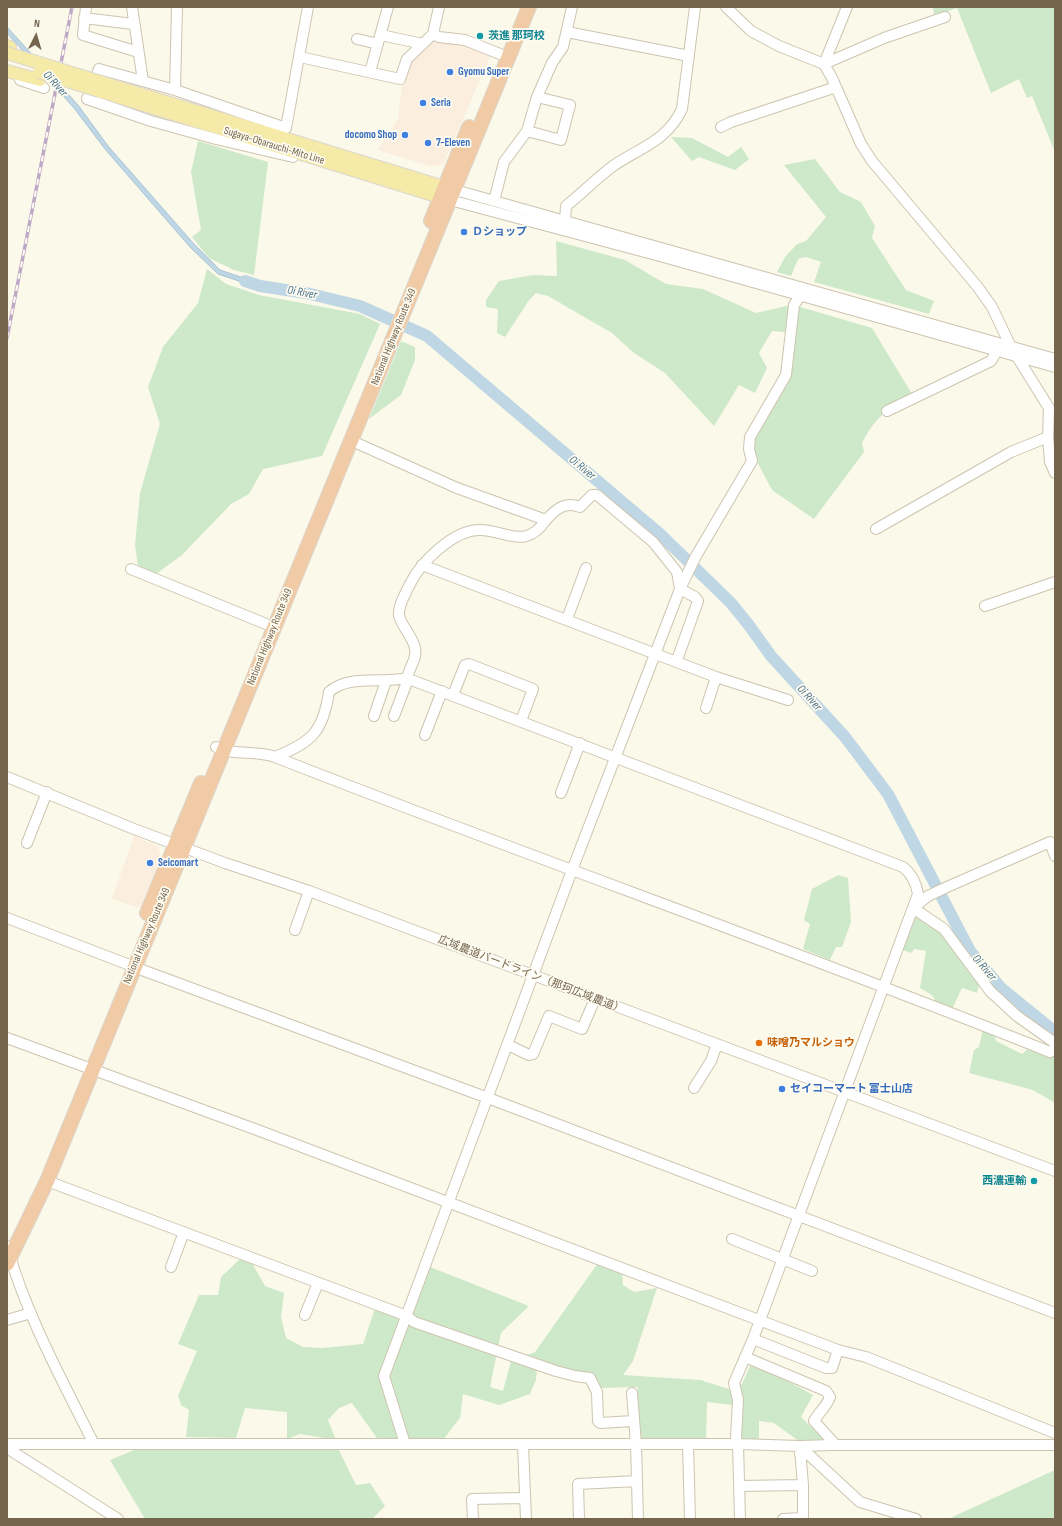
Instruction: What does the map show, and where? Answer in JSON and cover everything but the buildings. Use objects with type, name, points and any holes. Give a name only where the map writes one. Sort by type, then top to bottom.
[{"type":"highway","name":"National Highway Route 349","points":[[220,749],[266,624],[398,313],[447,193],[519,7]]},
{"type":"highway","name":"National Highway Route 349","points":[[447,193],[529,7]]},
{"type":"highway","name":"National Highway Route 349","points":[[8,1253],[47,1181],[130,965],[220,749],[352,441],[391,330]]},
{"type":"highway","name":"National Highway Route 349","points":[[8,1253],[39,1177],[89,1069]]},
{"type":"main road","name":"Sugaya-Obarauchi-Mito Line","points":[[8,49],[100,86],[322,160],[447,193]]},
{"type":"main road","name":"Sugaya-Obarauchi-Mito Line","points":[[7,63],[100,86],[294,141],[447,193]]},
{"type":"main road","name":"Sugaya-Obarauchi-Mito Line","points":[[7,71],[40,80],[100,86]]},
{"type":"street","points":[[86,7],[82,35],[138,52]]},
{"type":"street","points":[[132,7],[143,81]]},
{"type":"street","points":[[175,90],[178,7]]},
{"type":"street","points":[[286,128],[308,7]]},
{"type":"street","points":[[370,72],[388,7]]},
{"type":"street","points":[[300,57],[400,79],[407,59],[433,34],[440,7]]},
{"type":"street","points":[[494,201],[504,162],[526,131],[537,97],[552,63],[563,47],[572,7]]},
{"type":"street","points":[[565,222],[566,206],[613,166],[657,140],[675,123],[682,108],[695,7]]},
{"type":"street","points":[[726,7],[751,31],[779,46],[824,64],[836,87],[860,144],[872,161],[977,286],[992,307],[1017,357],[1052,409],[1048,437],[1050,462],[1055,473]]},
{"type":"street","points":[[824,64],[847,7]]},
{"type":"street","points":[[824,64],[884,38],[945,16]]},
{"type":"street","points":[[84,18],[134,24]]},
{"type":"street","points":[[567,32],[689,56]]},
{"type":"street","points":[[433,34],[439,37],[465,40],[500,54]]},
{"type":"street","points":[[356,39],[380,39],[423,44]]},
{"type":"street","points":[[294,141],[292,133],[286,128],[175,90],[98,69],[87,99],[151,121],[216,139],[305,159],[322,160]]},
{"type":"street","points":[[7,76],[44,88]]},
{"type":"street","points":[[722,127],[731,122],[836,87]]},
{"type":"street","points":[[526,131],[561,140],[570,105],[537,97]]},
{"type":"street","points":[[447,193],[494,201],[1055,367]]},
{"type":"street","points":[[447,193],[802,292],[1055,359]]},
{"type":"street","points":[[405,1444],[384,1376],[572,871],[680,589],[696,556],[752,461],[749,449],[750,437],[786,375],[794,305],[802,292]]},
{"type":"street","points":[[887,411],[991,361],[998,351]]},
{"type":"street","points":[[876,529],[1011,452],[1048,437]]},
{"type":"street","points":[[352,441],[457,488],[546,520]]},
{"type":"street","points":[[394,716],[406,682],[406,678],[414,661],[415,648],[399,616],[401,603],[422,565],[452,539],[461,534],[480,530],[522,538],[542,526],[546,520],[563,505],[572,504],[580,507],[592,495],[597,495],[653,542],[677,572],[680,589]]},
{"type":"street","points":[[422,565],[716,676],[788,700]]},
{"type":"street","points":[[567,619],[586,568]]},
{"type":"street","points":[[131,569],[266,624]]},
{"type":"street","points":[[985,606],[1055,582]]},
{"type":"street","points":[[677,660],[698,601],[695,597],[680,589]]},
{"type":"street","points":[[453,695],[465,665],[469,664],[476,666],[533,689],[521,721]]},
{"type":"street","points":[[706,708],[716,676]]},
{"type":"street","points":[[275,757],[306,741],[322,723],[326,713],[329,692],[336,686],[352,682],[386,681],[406,678],[903,867],[911,873],[917,885],[918,894],[753,1339],[734,1382],[738,1400],[736,1438],[738,1444],[740,1519]]},
{"type":"street","points":[[374,716],[386,681]]},
{"type":"street","points":[[425,735],[442,691]]},
{"type":"street","points":[[561,793],[580,744]]},
{"type":"street","points":[[220,749],[229,753],[262,752],[572,871],[884,986],[1050,1052],[1055,1048]]},
{"type":"street","name":"広域農道バードライン（那珂広域農道）","points":[[7,777],[180,846],[309,891],[1055,1171]]},
{"type":"street","points":[[27,843],[46,792]]},
{"type":"street","points":[[913,908],[928,896],[1050,842],[1055,856]]},
{"type":"street","points":[[295,930],[309,891]]},
{"type":"street","points":[[913,908],[944,929],[990,991],[1017,1016],[1055,1044]]},
{"type":"street","points":[[7,918],[488,1098],[1055,1313]]},
{"type":"street","points":[[508,1046],[529,1054],[533,1054],[549,1016],[582,1029],[594,999]]},
{"type":"street","points":[[7,1038],[838,1350],[866,1357],[1055,1433]]},
{"type":"street","points":[[694,1088],[711,1061],[717,1044]]},
{"type":"street","points":[[47,1181],[407,1316],[414,1322],[556,1371],[590,1378],[598,1392],[598,1421],[600,1423],[633,1421]]},
{"type":"street","points":[[171,1267],[184,1232]]},
{"type":"street","points":[[732,1239],[782,1258],[786,1262],[812,1271]]},
{"type":"street","points":[[8,1253],[31,1313],[94,1444]]},
{"type":"street","points":[[305,1314],[318,1283]]},
{"type":"street","points":[[7,1320],[31,1313]]},
{"type":"street","points":[[753,1339],[826,1368],[832,1368],[838,1350]]},
{"type":"street","points":[[745,1358],[826,1391],[830,1397],[827,1405],[818,1414],[814,1421],[833,1442],[832,1445]]},
{"type":"street","points":[[632,1393],[636,1444],[638,1519]]},
{"type":"street","points":[[7,1444],[738,1444],[800,1450],[832,1445],[1055,1445]]},
{"type":"street","points":[[524,1444],[526,1519]]},
{"type":"street","points":[[688,1444],[690,1519]]},
{"type":"street","points":[[7,1448],[118,1519]]},
{"type":"street","points":[[783,1519],[803,1519],[803,1485],[800,1450]]},
{"type":"street","points":[[800,1450],[806,1453],[860,1502],[916,1519]]},
{"type":"street","points":[[579,1519],[578,1484],[637,1481]]},
{"type":"street","points":[[739,1486],[803,1485]]},
{"type":"street","points":[[473,1519],[472,1499],[525,1498]]},
{"type":"shaded area","points":[[431,38],[466,41],[492,52],[443,165],[430,166],[378,150],[398,119],[403,76],[416,54]]},
{"type":"shaded area","points":[[134,836],[158,846],[162,861],[147,899],[139,908],[112,899]]},
{"type":"green space","points":[[933,7],[1055,7],[1055,152],[1032,96],[1027,98],[1019,79],[991,93],[957,8],[934,16]]},
{"type":"green space","points":[[671,137],[692,138],[728,157],[741,147],[749,159],[735,170],[699,157],[692,161]]},
{"type":"green space","points":[[198,141],[268,162],[254,275],[234,270],[209,258],[192,237],[201,230],[191,172]]},
{"type":"green space","points":[[815,159],[840,192],[861,202],[875,226],[872,238],[906,290],[934,301],[929,314],[814,282],[821,262],[806,257],[798,259],[791,276],[777,272],[785,257],[797,244],[806,241],[826,217],[784,165]]},
{"type":"green space","points":[[556,241],[625,260],[666,284],[703,289],[756,313],[791,305],[785,332],[772,331],[759,353],[767,368],[755,393],[739,385],[714,426],[665,373],[634,353],[612,333],[548,296],[536,293],[529,300],[505,337],[497,333],[498,309],[486,307],[486,300],[499,281],[533,275],[557,276]]},
{"type":"green space","points":[[207,269],[226,284],[259,295],[360,314],[380,324],[322,456],[263,469],[249,494],[231,504],[182,555],[156,574],[138,566],[135,545],[140,493],[160,424],[148,387],[163,347],[198,303]]},
{"type":"green space","points":[[797,306],[872,328],[912,394],[889,409],[872,426],[862,443],[864,452],[814,519],[772,490],[752,452],[755,439],[792,372]]},
{"type":"green space","points":[[401,341],[415,347],[415,360],[401,395],[369,419]]},
{"type":"green space","points":[[838,875],[848,878],[851,922],[842,947],[836,947],[830,960],[803,949],[810,924],[804,920],[812,889]]},
{"type":"green space","points":[[917,913],[942,930],[969,966],[968,971],[979,985],[977,993],[962,988],[952,1009],[937,1005],[933,996],[920,988],[926,951],[915,949],[911,953],[903,950]]},
{"type":"green space","points":[[983,1029],[994,1034],[996,1041],[1022,1054],[1029,1048],[1055,1054],[1055,1103],[1033,1090],[969,1073],[974,1050],[979,1047]]},
{"type":"green space","points":[[242,1257],[252,1263],[265,1286],[284,1293],[281,1317],[286,1338],[303,1347],[322,1348],[363,1344],[375,1308],[407,1321],[430,1267],[529,1306],[501,1333],[490,1387],[503,1391],[511,1361],[535,1352],[598,1263],[622,1270],[623,1285],[634,1292],[657,1288],[633,1361],[623,1375],[700,1380],[729,1389],[742,1384],[750,1366],[769,1371],[813,1395],[801,1417],[825,1441],[800,1442],[774,1423],[759,1421],[759,1443],[741,1442],[742,1406],[707,1402],[706,1439],[638,1441],[635,1416],[638,1387],[598,1388],[578,1372],[548,1363],[537,1369],[536,1380],[530,1394],[499,1405],[463,1394],[460,1418],[442,1441],[379,1441],[352,1403],[339,1408],[328,1420],[336,1440],[300,1434],[287,1439],[287,1412],[245,1408],[236,1438],[186,1437],[189,1410],[181,1405],[178,1396],[197,1351],[178,1344],[199,1295],[218,1295],[221,1277]]},
{"type":"green space","points":[[144,1446],[337,1446],[356,1485],[370,1483],[385,1506],[372,1519],[145,1519],[110,1460]]},
{"type":"green space","points":[[1055,1470],[1055,1519],[948,1519]]},
{"type":"water","points":[[7,27],[78,105],[108,146],[194,244],[220,270],[261,284],[260,288],[218,274],[190,247],[105,149],[74,108],[7,33]]},
{"type":"waterway","name":"Oi River","points":[[245,281],[260,286],[306,293],[360,306],[427,336],[660,534],[731,603],[771,656],[845,737],[888,794],[970,951],[1002,989],[1055,1032]]},
{"type":"railway","points":[[7,338],[72,7]]},
{"type":"place","name":"茨進 那珂校","points":[[480,36]]},
{"type":"place","name":"Gyomu Super","points":[[450,72]]},
{"type":"place","name":"Seria","points":[[423,103]]},
{"type":"place","name":"docomo Shop","points":[[405,135]]},
{"type":"place","name":"7-Eleven","points":[[428,143]]},
{"type":"place","name":"Ｄショップ","points":[[464,232]]},
{"type":"place","name":"Seicomart","points":[[150,863]]},
{"type":"place","name":"味噌乃マルショウ","points":[[759,1043]]},
{"type":"place","name":"セイコーマート 富士山店","points":[[782,1089]]},
{"type":"place","name":"西濃運輸","points":[[1034,1181]]}]
